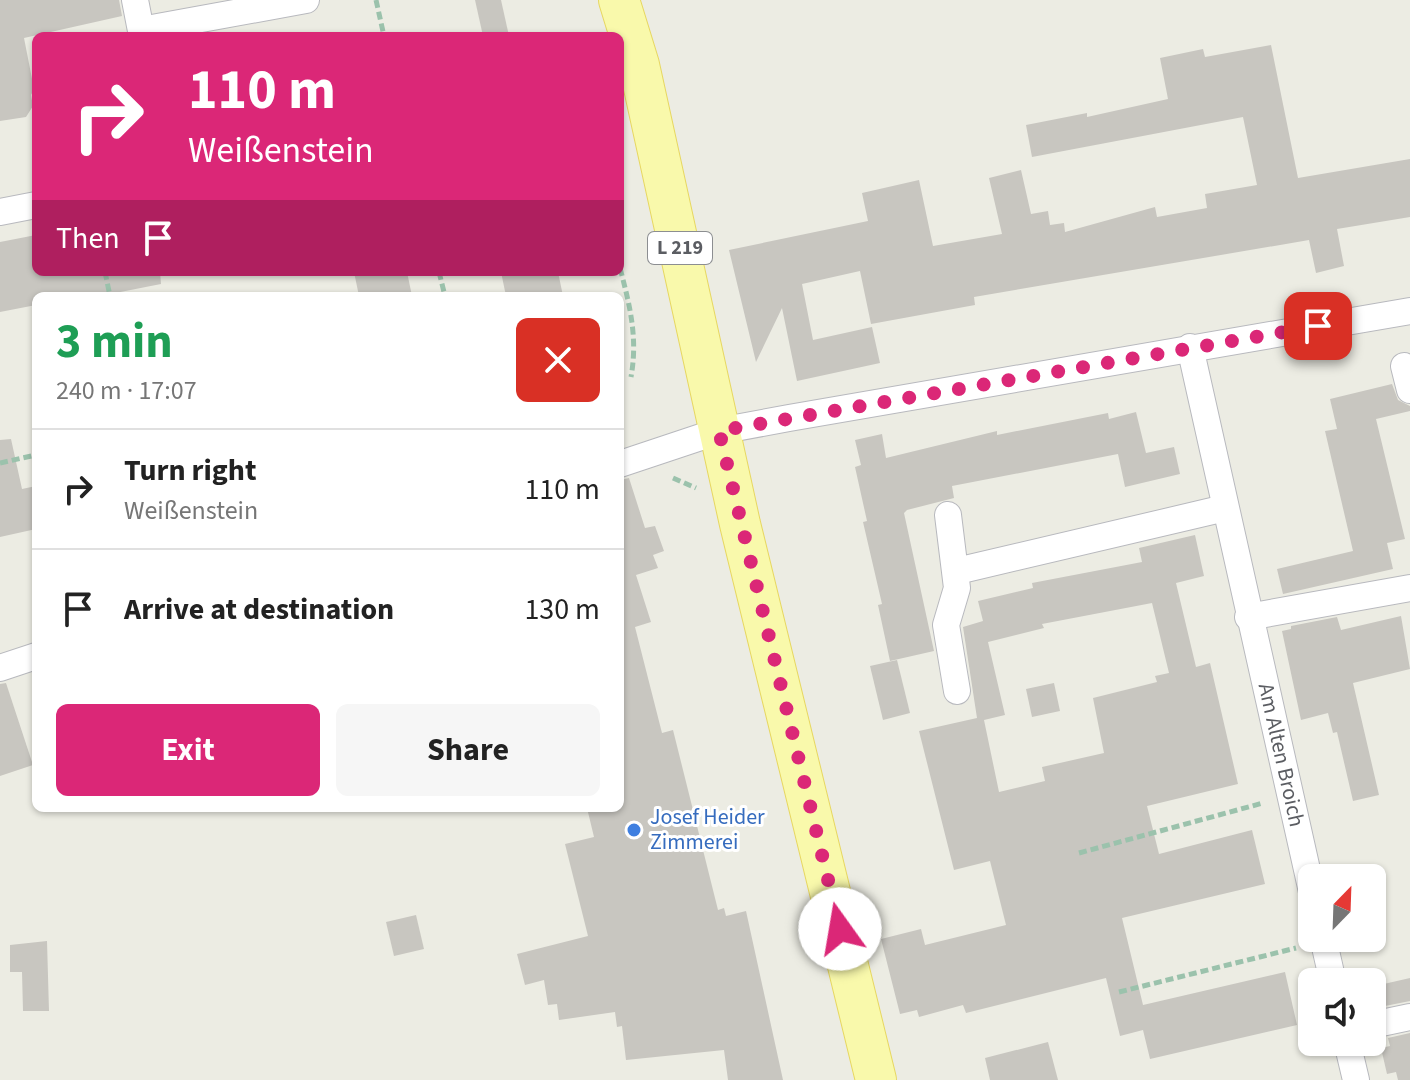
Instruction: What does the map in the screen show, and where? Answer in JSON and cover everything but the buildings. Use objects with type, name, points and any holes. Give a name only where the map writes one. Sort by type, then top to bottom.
[{"type":"main road","name":"L 219","points":[[619,0],[639,65],[719,431],[876,1080]]},
{"type":"main road","name":"L 219","points":[[633,0],[639,65]]},
{"type":"street","points":[[135,0],[141,32]]},
{"type":"street","points":[[146,32],[306,0]]},
{"type":"street","points":[[0,212],[32,206]]},
{"type":"street","points":[[624,463],[719,431],[1410,311]]},
{"type":"street","name":"Am Alten Broich","points":[[1190,347],[1306,864]]},
{"type":"street","points":[[957,571],[1225,508]]},
{"type":"street","points":[[948,515],[957,588],[946,625],[957,691]]},
{"type":"street","points":[[1248,617],[1410,588]]},
{"type":"street","points":[[0,668],[32,657]]},
{"type":"street","points":[[1386,1022],[1410,1017]]},
{"type":"street","points":[[1350,1056],[1356,1080]]},
{"type":"path","points":[[376,0],[383,32]]},
{"type":"path","points":[[622,276],[634,323],[635,355],[631,377]]},
{"type":"path","points":[[0,463],[32,456]]},
{"type":"path","points":[[1079,853],[1290,795]]},
{"type":"path","points":[[1119,992],[1298,946]]},
{"type":"place","name":"Josef Heider Zimmerei","points":[[634,830]]},
{"type":"route","points":[[840,929],[719,431],[891,398],[1318,326]]}]
